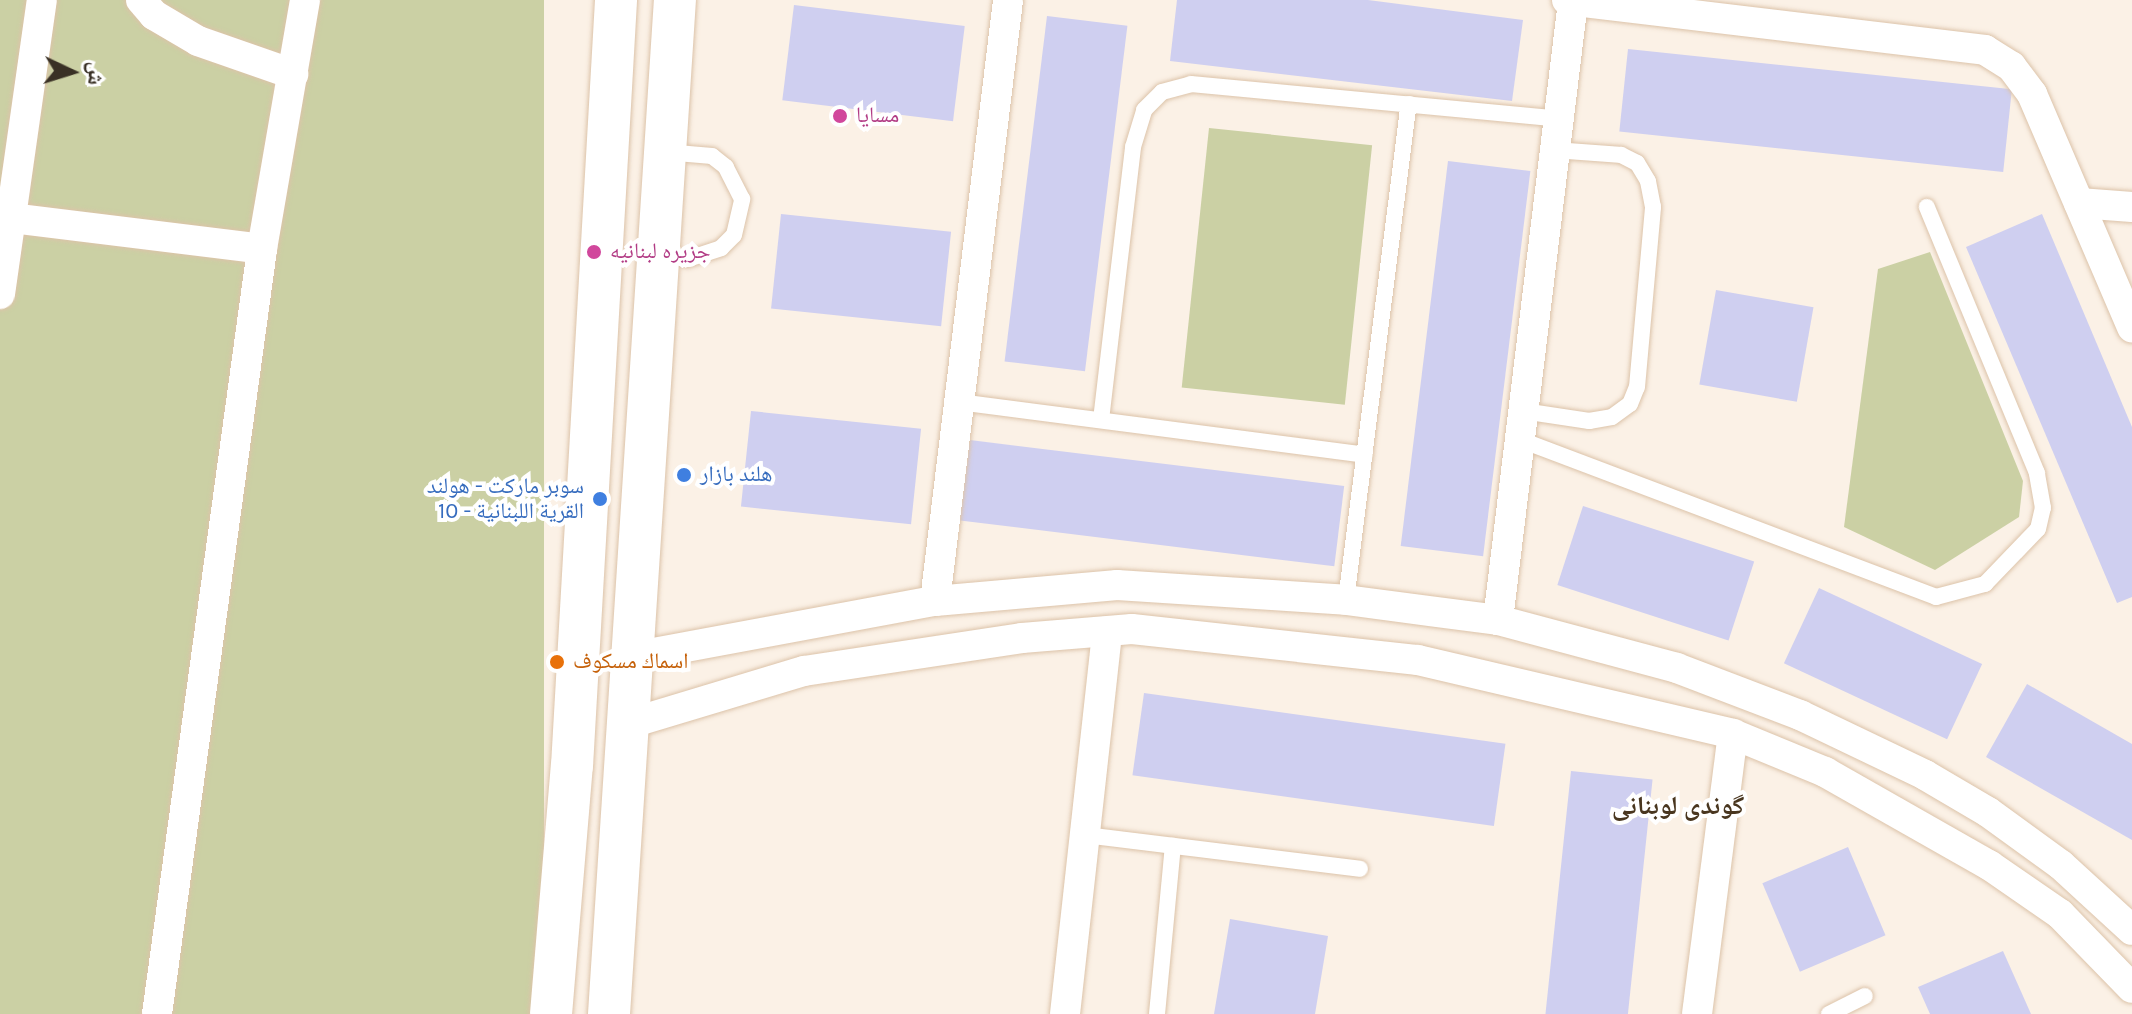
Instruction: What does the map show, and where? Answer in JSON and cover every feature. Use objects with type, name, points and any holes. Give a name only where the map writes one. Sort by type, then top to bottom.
[{"type":"street","points":[[0,294],[42,0]]},
{"type":"street","points":[[141,0],[154,15],[198,41],[293,74]]},
{"type":"street","points":[[157,1014],[262,249],[305,0]]},
{"type":"street","points":[[551,1014],[572,766],[616,0]]},
{"type":"street","points":[[609,1014],[675,0]]},
{"type":"street","points":[[935,601],[1008,0]]},
{"type":"street","points":[[1567,0],[1985,50],[2011,66],[2032,94],[2132,327]]},
{"type":"street","points":[[1498,620],[1573,1]]},
{"type":"street","points":[[2079,203],[2132,207]]},
{"type":"street","points":[[11,218],[262,249]]},
{"type":"street","points":[[632,657],[935,601],[1117,585],[1346,600],[1498,620],[1677,668],[1800,715],[1925,775],[1988,812],[2061,865],[2130,925]]},
{"type":"street","points":[[1065,1014],[1085,835],[1119,630],[1117,585]]},
{"type":"street","points":[[788,627],[804,671]]},
{"type":"street","points":[[628,724],[804,671],[1022,638],[1119,630],[1418,660],[1733,734],[1825,772],[1909,818],[2060,914],[2132,988]]},
{"type":"street","points":[[1697,1014],[1733,734]]},
{"type":"street","points":[[1909,818],[1925,775]]},
{"type":"lane","points":[[1101,420],[1133,147],[1144,110],[1162,92],[1191,84],[1559,119]]},
{"type":"lane","points":[[1346,600],[1409,104]]},
{"type":"lane","points":[[1522,425],[1612,417],[1630,404],[1637,387],[1653,207],[1648,181],[1637,163],[1621,155],[1555,150]]},
{"type":"lane","points":[[658,255],[688,259],[721,248],[734,235],[742,199],[726,167],[712,156],[665,152]]},
{"type":"lane","points":[[1522,425],[1936,597],[1985,584],[2038,529],[2043,508],[2037,473],[1927,207]]},
{"type":"lane","points":[[959,402],[1365,455]]},
{"type":"lane","points":[[1085,835],[1360,869]]},
{"type":"lane","points":[[1157,1014],[1173,846]]},
{"type":"lane","points":[[1829,1014],[1865,996]]},
{"type":"green space","points":[[0,0],[544,0],[544,1014],[0,1014]]},
{"type":"green space","points":[[1209,128],[1372,145],[1345,405],[1182,388]]},
{"type":"green space","points":[[1930,252],[2023,481],[2019,517],[1935,570],[1844,527],[1878,269]]},
{"type":"building","points":[[1177,0],[1368,0],[1523,20],[1512,101],[1170,61]]},
{"type":"building","points":[[794,5],[965,26],[953,121],[782,100]]},
{"type":"building","points":[[1047,16],[1127,26],[1085,371],[1005,361]]},
{"type":"building","points":[[1628,49],[2012,89],[2003,172],[1619,132]]},
{"type":"building","points":[[1448,161],[1530,171],[1483,556],[1401,546]]},
{"type":"building","points":[[781,214],[951,232],[941,326],[771,308]]},
{"type":"building","points":[[2042,214],[2132,427],[2132,597],[2117,603],[1966,247]]},
{"type":"building","points":[[1716,290],[1813,307],[1797,402],[1699,385]]},
{"type":"building","points":[[751,411],[921,429],[911,524],[741,506]]},
{"type":"building","points":[[970,440],[1344,486],[1334,566],[960,520]]},
{"type":"building","points":[[1583,506],[1754,562],[1729,641],[1557,585]]},
{"type":"building","points":[[1819,588],[1982,664],[1947,739],[1784,663]]},
{"type":"building","points":[[2027,684],[2132,744],[2132,840],[1986,757]]},
{"type":"building","points":[[1144,693],[1505,744],[1494,826],[1132,775]]},
{"type":"building","points":[[1571,771],[1653,780],[1628,1014],[1545,1014]]},
{"type":"building","points":[[1848,847],[1886,935],[1800,972],[1762,883]]},
{"type":"building","points":[[1230,919],[1328,936],[1315,1014],[1214,1014]]},
{"type":"building","points":[[2003,951],[2031,1014],[1930,1014],[1918,987]]},
{"type":"place","name":"مسايا","points":[[840,116]]},
{"type":"place","name":"جزيره لبنانيه","points":[[594,252]]},
{"type":"place","name":"هلند بازار","points":[[684,475]]},
{"type":"place","name":"سوبر ماركت - هولند 10 - القرية اللبنانية","points":[[600,499]]},
{"type":"place","name":"اسماك مسكوف","points":[[557,662]]},
{"type":"district","name":"گوندی لوبنانی","points":[[1678,806]]}]
